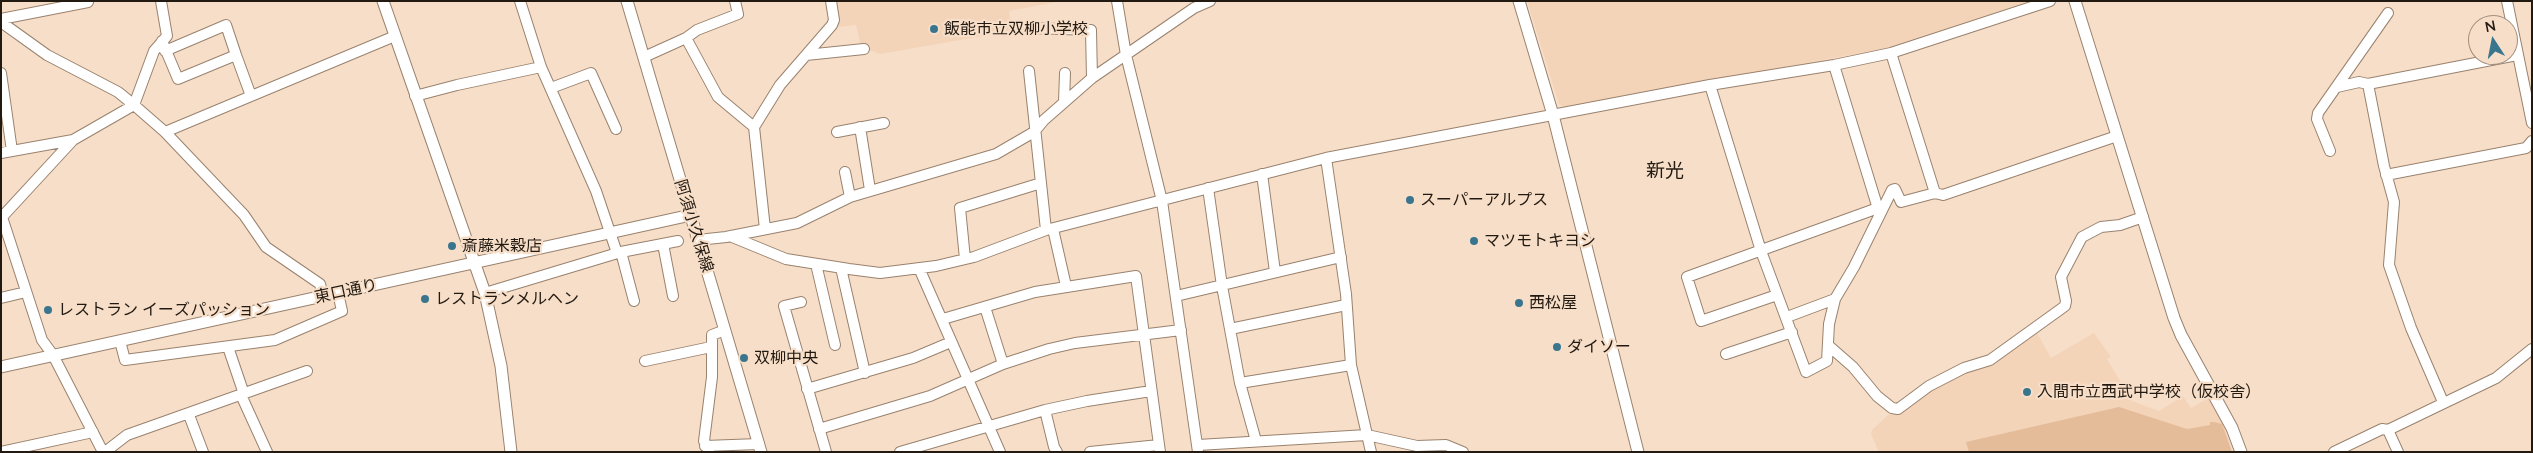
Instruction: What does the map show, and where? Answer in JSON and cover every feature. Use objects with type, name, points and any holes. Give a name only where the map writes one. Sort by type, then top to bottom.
[{"type":"street","points":[[161,1],[168,36],[154,51],[134,105],[73,140],[2,215],[3,228],[42,340],[53,355],[104,452],[127,436],[306,371]]},
{"type":"street","points":[[383,1],[476,262],[485,293],[501,366],[511,452]]},
{"type":"street","points":[[520,1],[541,67],[612,232],[634,301]]},
{"type":"street","name":"阿須小久保線","points":[[627,1],[760,448]]},
{"type":"street","points":[[644,57],[686,38],[697,30],[738,14],[735,1]]},
{"type":"street","points":[[765,228],[754,127],[780,85],[832,25],[834,20],[831,1]]},
{"type":"street","points":[[1117,1],[1126,55],[1162,201],[1198,449],[1256,441],[1367,434],[1417,446],[1446,444],[1463,452]]},
{"type":"street","points":[[698,240],[797,223],[850,196],[986,158],[1034,132],[1064,102],[1092,78],[1194,8],[1210,1]]},
{"type":"street","points":[[1519,1],[1553,115],[1638,452]]},
{"type":"street","points":[[730,236],[786,259],[880,273],[919,268],[965,259],[1050,230],[1326,158],[1710,85],[1834,65],[1891,53],[2050,1]]},
{"type":"street","points":[[2075,1],[2181,335],[2232,428],[2241,452]]},
{"type":"street","points":[[2507,1],[2510,15]]},
{"type":"street","points":[[1,21],[88,2]]},
{"type":"street","points":[[2330,151],[2317,119],[2318,113],[2388,13]]},
{"type":"street","points":[[1,21],[47,55],[118,92],[134,105],[165,132],[244,215],[266,247],[320,284],[323,296]]},
{"type":"street","points":[[165,51],[226,26],[251,96]]},
{"type":"street","points":[[1033,28],[1091,30],[1092,78]]},
{"type":"street","points":[[165,132],[395,36]]},
{"type":"street","points":[[686,38],[718,97],[754,127]]},
{"type":"street","points":[[162,41],[178,79],[236,54]]},
{"type":"street","points":[[806,55],[864,49]]},
{"type":"street","points":[[1891,53],[1935,193]]},
{"type":"street","points":[[2518,60],[2532,123]]},
{"type":"street","points":[[1834,65],[1879,210]]},
{"type":"street","points":[[2337,87],[2360,82],[2368,84],[2468,65]]},
{"type":"street","points":[[416,96],[541,67]]},
{"type":"street","points":[[1029,71],[1034,132],[1041,183],[1050,230],[1066,286]]},
{"type":"street","points":[[1,73],[12,151]]},
{"type":"street","points":[[551,88],[591,73],[616,129]]},
{"type":"street","points":[[1064,73],[1064,102]]},
{"type":"street","points":[[2368,84],[2386,175],[2394,202],[2388,266],[2411,328],[2443,402]]},
{"type":"street","points":[[1710,85],[1761,251],[1806,372],[1827,361],[1829,324],[1835,299],[1854,267],[1879,210],[1892,190],[1895,190],[1901,202],[1935,193],[1948,193],[2117,136]]},
{"type":"street","points":[[837,132],[884,123]]},
{"type":"street","points":[[860,127],[870,190]]},
{"type":"street","points":[[1,153],[73,140]]},
{"type":"street","points":[[2386,175],[2526,148],[2532,141]]},
{"type":"street","points":[[1326,158],[1346,305],[1351,365],[1371,452]]},
{"type":"street","points":[[845,172],[850,196]]},
{"type":"street","points":[[1262,174],[1275,272]]},
{"type":"street","points":[[965,259],[960,208],[1041,183]]},
{"type":"street","points":[[1208,188],[1222,286],[1240,383],[1256,441]]},
{"type":"street","points":[[1777,295],[1701,321],[1687,277],[1879,210]]},
{"type":"street","name":"東口通り","points":[[1,367],[691,215]]},
{"type":"street","points":[[1829,346],[1853,366],[1877,396],[1892,408],[1898,409],[1929,386],[1964,368],[1990,360],[2065,306],[2066,301],[2062,277],[2082,237],[2101,226],[2120,225],[2143,217]]},
{"type":"street","points":[[485,293],[619,253],[678,241]]},
{"type":"street","points":[[663,244],[673,296]]},
{"type":"street","points":[[1176,296],[1340,257]]},
{"type":"street","points":[[816,264],[835,345]]},
{"type":"street","points":[[841,268],[865,373]]},
{"type":"street","points":[[919,268],[1000,452]]},
{"type":"street","points":[[943,320],[1066,286],[1136,276],[1159,449],[1090,452]]},
{"type":"street","points":[[1,298],[26,292]]},
{"type":"street","points":[[120,341],[124,360],[275,340],[342,311],[338,293]]},
{"type":"street","points":[[1787,317],[1835,299]]},
{"type":"street","points":[[801,302],[784,306],[826,452]]},
{"type":"street","points":[[1230,329],[1346,305]]},
{"type":"street","points":[[985,307],[1003,364]]},
{"type":"street","points":[[725,330],[712,335],[712,377],[704,441],[707,449],[760,448]]},
{"type":"street","points":[[819,429],[930,396],[1003,364],[1066,345],[1181,330]]},
{"type":"street","points":[[1726,354],[1792,332]]},
{"type":"street","points":[[807,388],[913,358],[952,342]]},
{"type":"street","points":[[228,347],[243,394],[267,452]]},
{"type":"street","points":[[645,361],[711,347]]},
{"type":"street","points":[[2334,452],[2382,429],[2388,430],[2496,378],[2532,349]]},
{"type":"street","points":[[1240,383],[1351,365]]},
{"type":"street","points":[[900,452],[1045,410],[1151,391]]},
{"type":"street","points":[[1045,410],[1054,447],[1057,452]]},
{"type":"street","points":[[189,415],[203,452]]},
{"type":"street","points":[[2388,430],[2398,452]]},
{"type":"street","points":[[1,452],[93,432]]},
{"type":"shaded area","name":"飯能市立双柳小学校","points":[[834,1],[1062,1],[1009,11],[1012,31],[880,54],[861,47],[856,25],[838,27]]},
{"type":"shaded area","points":[[1527,1],[2036,1],[1888,48],[1564,107],[1559,104]]},
{"type":"shaded area","name":"入間市立西武中学校（仮校舎）","points":[[2037,333],[2051,358],[2094,333],[2111,357],[2107,359],[2132,401],[2159,411],[2183,396],[2191,408],[2208,398],[2223,424],[2233,452],[1879,452],[1871,434],[1872,430],[1888,415],[1900,413],[1931,389]]},
{"type":"shaded area","points":[[2119,407],[2187,429],[2210,425],[2210,422],[2222,424],[2232,452],[1969,452],[1966,442]]},
{"type":"place","name":"飯能市立双柳小学校","points":[[934,29]]},
{"type":"place","name":"スーパーアルプス","points":[[1410,200]]},
{"type":"place","name":"マツモトキヨシ","points":[[1474,241]]},
{"type":"place","name":"斎藤米穀店","points":[[452,246]]},
{"type":"place","name":"レストランメルヘン","points":[[425,299]]},
{"type":"place","name":"西松屋","points":[[1519,303]]},
{"type":"place","name":"レストラン イーズパッション","points":[[48,310]]},
{"type":"place","name":"ダイソー","points":[[1557,347]]},
{"type":"place","name":"双柳中央","points":[[744,358]]},
{"type":"place","name":"入間市立西武中学校（仮校舎）","points":[[2027,392]]},
{"type":"district","name":"新光","points":[[1665,171]]}]
